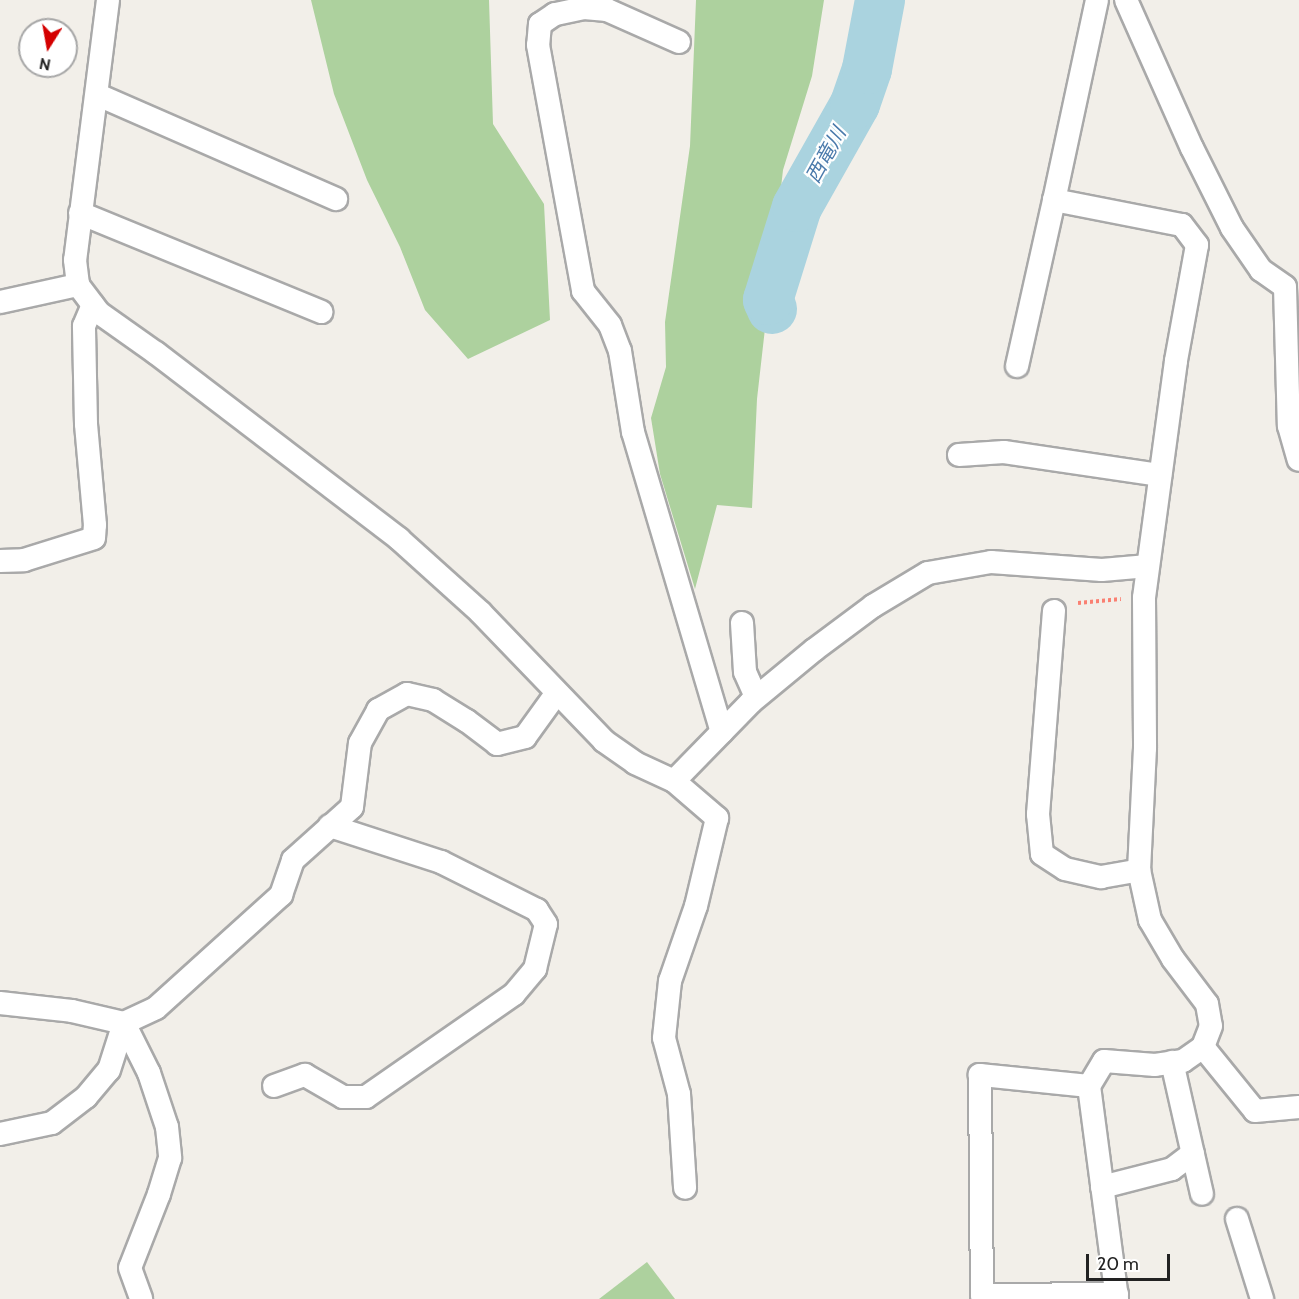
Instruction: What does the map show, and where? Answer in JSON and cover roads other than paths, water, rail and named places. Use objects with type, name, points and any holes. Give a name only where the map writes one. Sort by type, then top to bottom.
[{"type":"street","points":[[108,0],[98,95],[75,260],[78,285],[98,312],[156,353],[399,539],[480,612],[556,694],[604,741],[636,763],[674,781],[717,819],[696,906],[670,981],[664,1038],[679,1094],[685,1188]]},
{"type":"street","points":[[1017,366],[1097,0]]},
{"type":"street","points":[[1126,0],[1192,148],[1232,228],[1261,270],[1285,287],[1288,426],[1299,460]]},
{"type":"street","points":[[679,42],[607,10],[584,8],[555,14],[540,24],[538,45],[584,291],[610,325],[620,351],[633,432],[722,732]]},
{"type":"street","points":[[98,95],[336,199]]},
{"type":"street","points":[[1054,200],[1182,225],[1197,245],[1176,361],[1144,598],[1145,748],[1139,870],[1150,920],[1173,959],[1207,1004],[1211,1026],[1203,1047],[1183,1061],[1155,1065],[1104,1061],[1089,1086],[1117,1297],[977,1297],[980,1075],[1089,1086]]},
{"type":"street","points":[[80,213],[321,312]]},
{"type":"street","points":[[0,302],[78,285]]},
{"type":"street","points":[[0,561],[24,560],[94,538],[95,525],[86,424],[84,326],[93,305]]},
{"type":"street","points":[[959,455],[1004,452],[1160,475]]},
{"type":"street","points":[[674,781],[756,697],[873,606],[928,573],[991,562],[1102,570],[1148,566]]},
{"type":"street","points":[[1054,611],[1038,814],[1042,854],[1065,868],[1101,877],[1139,870]]},
{"type":"street","points":[[742,624],[744,672],[756,697]]},
{"type":"street","points":[[0,1003],[72,1011],[124,1023],[156,1008],[281,895],[293,860],[352,807],[360,743],[378,710],[407,694],[433,700],[496,744],[525,737],[556,694]]},
{"type":"street","points":[[274,1086],[305,1075],[343,1097],[366,1097],[514,994],[535,969],[546,924],[537,910],[441,862],[330,826]]},
{"type":"street","points":[[0,1134],[52,1123],[86,1097],[110,1070],[124,1023]]},
{"type":"street","points":[[124,1023],[149,1073],[167,1127],[170,1158],[159,1194],[130,1268],[141,1299]]},
{"type":"street","points":[[1203,1047],[1255,1111],[1299,1107]]},
{"type":"street","points":[[1172,1062],[1202,1194]]},
{"type":"street","points":[[1102,1187],[1172,1168],[1193,1153]]},
{"type":"street","points":[[1237,1219],[1262,1299]]},
{"type":"waterway","name":"西竜川","points":[[772,309],[768,300],[797,207],[855,104],[867,69],[880,0]]}]
